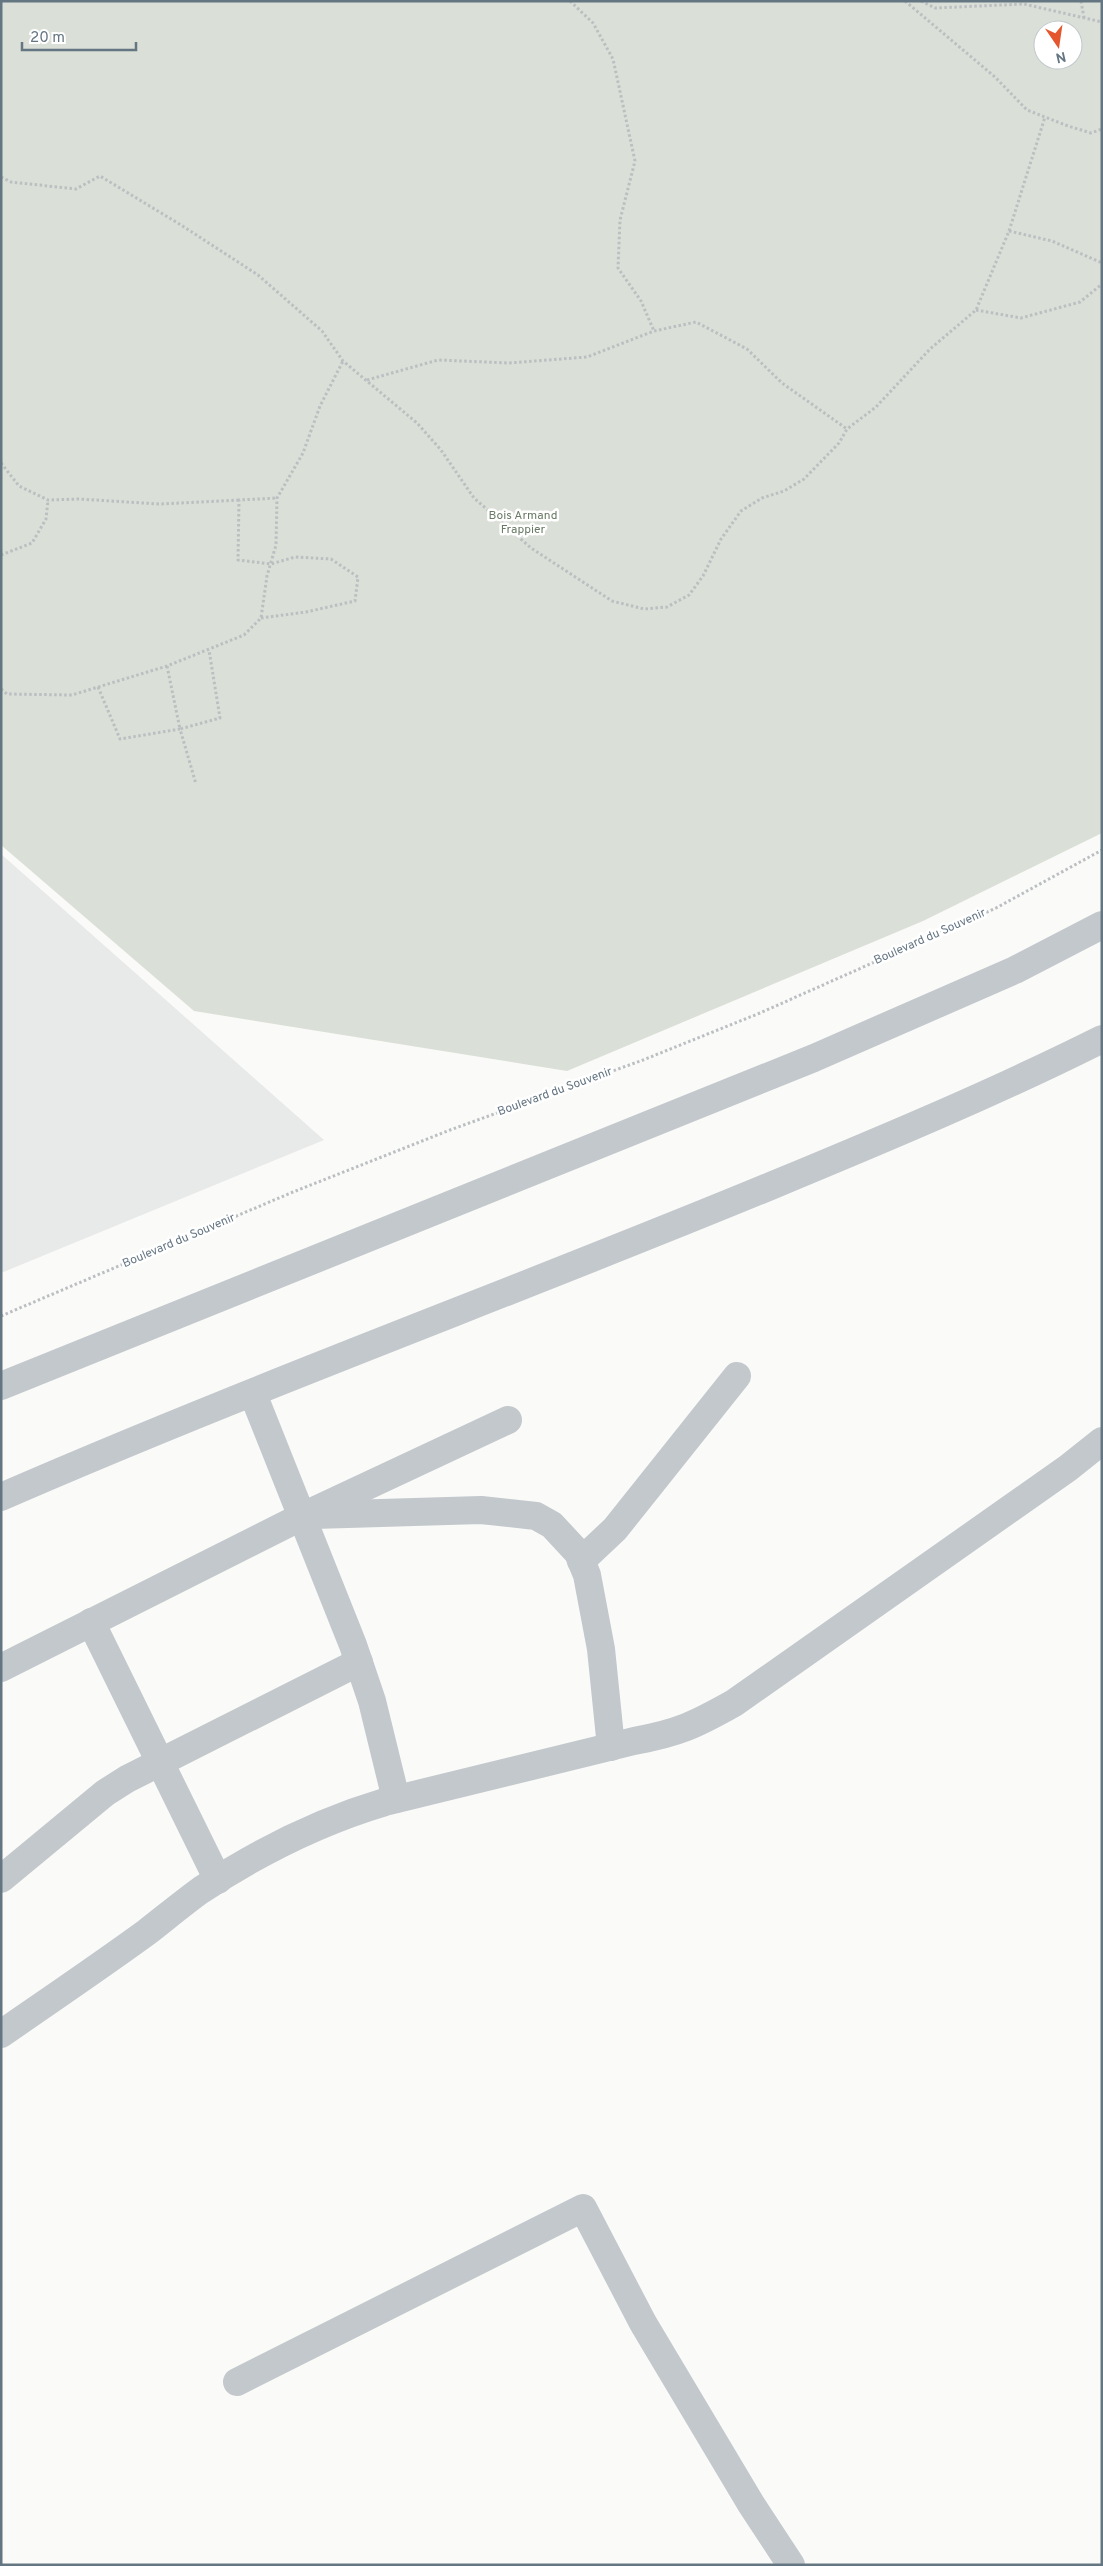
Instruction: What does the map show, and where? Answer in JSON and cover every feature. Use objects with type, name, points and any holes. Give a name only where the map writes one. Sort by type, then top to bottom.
[{"type":"street","points":[[1,1386],[814,1058],[1007,974],[1102,925]]},
{"type":"street","points":[[1,1497],[681,1223],[924,1122],[992,1092],[1102,1039]]},
{"type":"street","points":[[582,1560],[615,1529],[737,1376]]},
{"type":"street","points":[[253,1394],[359,1662],[372,1701],[396,1799]]},
{"type":"street","points":[[1,1668],[302,1516],[508,1420]]},
{"type":"street","points":[[2,2030],[218,1880],[257,1857],[310,1830],[356,1810],[396,1799],[671,1734],[695,1725],[734,1703],[1068,1468],[1102,1441]]},
{"type":"street","points":[[302,1516],[457,1510],[510,1511],[536,1516],[552,1524],[568,1540],[582,1560],[588,1575],[600,1649],[611,1747]]},
{"type":"street","points":[[91,1622],[218,1880]]},
{"type":"street","points":[[1,1879],[105,1794],[158,1761],[359,1662]]},
{"type":"street","points":[[237,2382],[583,2208],[643,2323],[751,2504],[791,2565]]},
{"type":"path","points":[[570,1],[593,23],[613,59],[635,161],[620,220],[618,268],[641,301],[654,331]]},
{"type":"path","points":[[905,1],[995,77],[1027,110],[1091,133],[1102,129]]},
{"type":"path","points":[[921,1],[935,8],[1024,4],[1102,22]]},
{"type":"path","points":[[1081,1],[1084,18]]},
{"type":"path","points":[[1,177],[11,182],[76,189],[100,176],[181,224],[258,274],[322,331],[343,361],[417,423],[441,450],[474,498],[531,548],[612,601],[644,609],[667,606],[689,595],[703,576],[721,539],[742,511],[762,498],[784,491],[804,478],[839,443],[847,429],[876,407],[930,349],[976,310],[1010,231],[1045,117]]},
{"type":"path","points":[[1010,231],[1052,241],[1102,263]]},
{"type":"path","points":[[976,310],[1021,318],[1080,302],[1102,284]]},
{"type":"path","points":[[366,380],[438,360],[509,363],[587,356],[654,331],[696,322],[747,349],[782,384],[847,429]]},
{"type":"path","points":[[1,689],[7,694],[72,695],[167,666],[244,635],[261,618],[270,564],[276,545],[277,498],[303,452],[320,406],[343,361]]},
{"type":"path","points":[[1,462],[20,486],[48,500],[79,499],[159,504],[277,498]]},
{"type":"path","points":[[1,554],[32,543],[46,519],[48,500]]},
{"type":"path","points":[[239,500],[238,560],[270,564],[295,557],[331,559],[358,577],[354,601],[306,612],[261,618]]},
{"type":"path","points":[[98,687],[120,739],[180,729],[220,718],[209,650]]},
{"type":"path","points":[[167,666],[180,729],[196,784]]},
{"type":"path","name":"Boulevard du Souvenir","points":[[1,1316],[293,1192],[450,1130],[643,1060],[760,1013],[996,908],[1102,850]]},
{"type":"shaded area","points":[[1,854],[324,1140],[1,1273]]},
{"type":"green space","name":"Bois Armand Frappier","points":[[1,1],[1102,1],[1102,833],[923,921],[567,1071],[194,1011],[1,845]]}]
